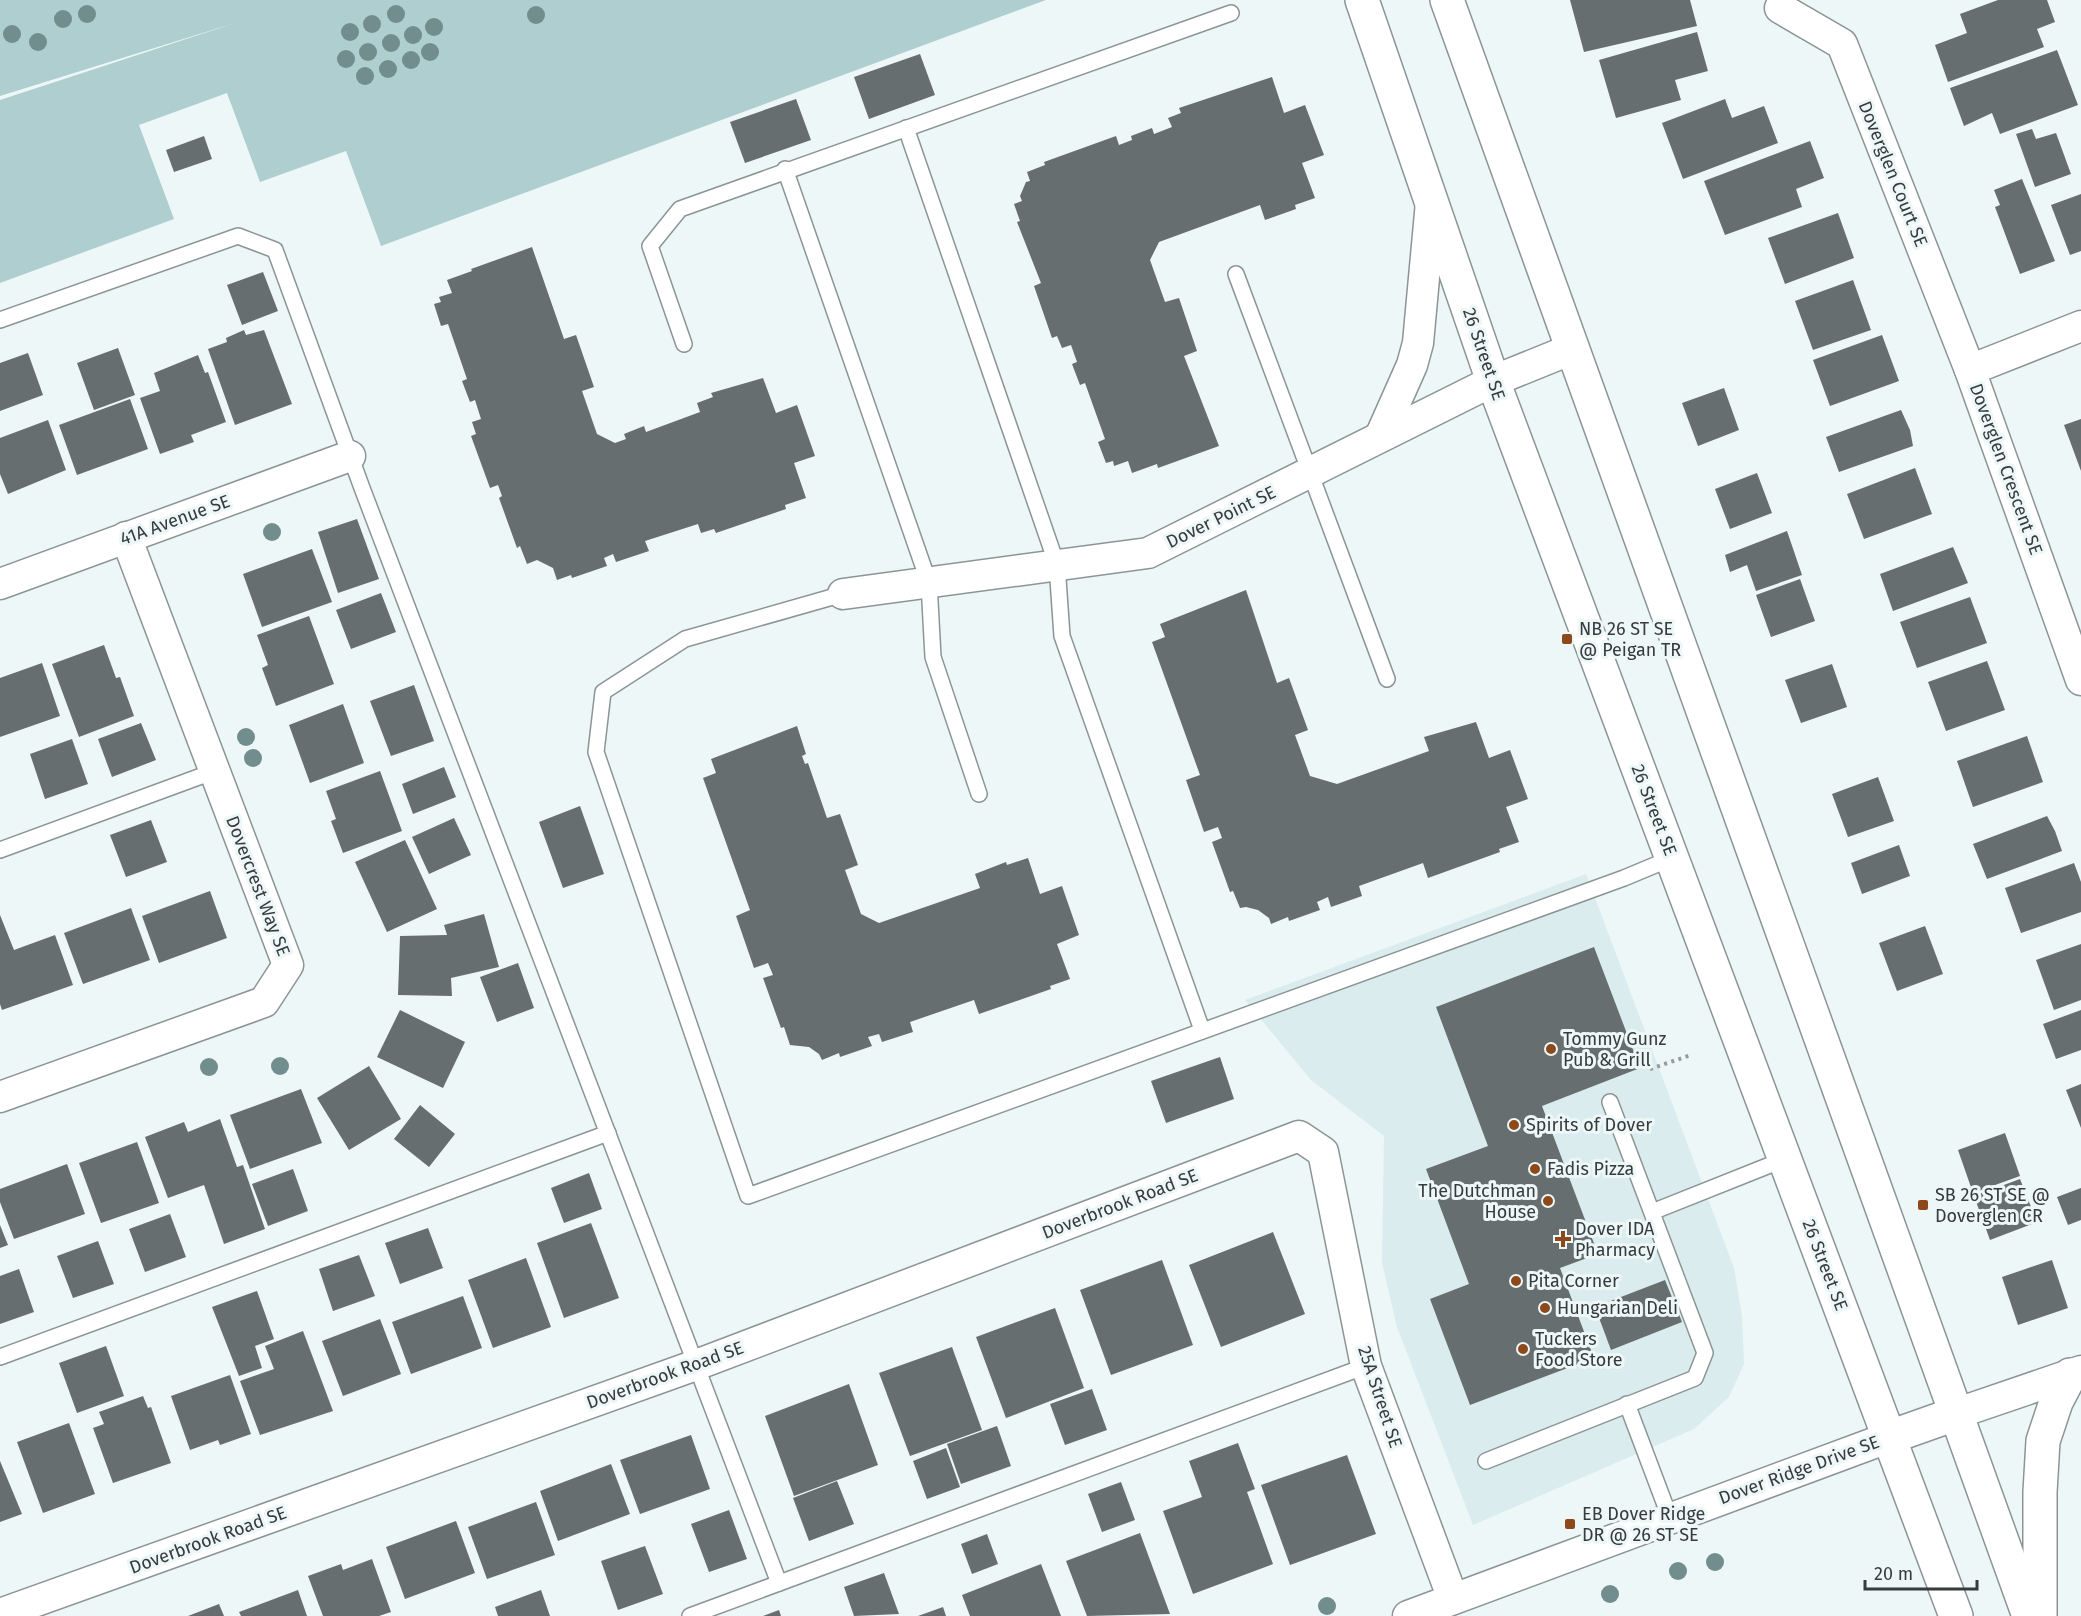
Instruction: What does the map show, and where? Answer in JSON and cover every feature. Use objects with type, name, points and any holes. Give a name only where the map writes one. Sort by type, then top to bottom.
[{"type":"street","name":"26 Street SE","points":[[1362,0],[1493,381],[1956,1616]]},
{"type":"street","points":[[1446,0],[2029,1616]]},
{"type":"street","name":"Doverglen Court SE","points":[[1780,8],[1842,44],[1970,370]]},
{"type":"street","points":[[1380,437],[1412,366],[1418,343],[1431,200]]},
{"type":"street","name":"Doverglen Crescent SE","points":[[2081,326],[1970,370],[2081,680]]},
{"type":"street","name":"Dover Point SE","points":[[843,594],[1148,554],[1493,381],[1572,349]]},
{"type":"street","name":"41A Avenue SE","points":[[0,584],[350,456]]},
{"type":"street","name":"Dovercrest Way SE","points":[[0,1097],[264,1002],[288,965],[126,537]]},
{"type":"street","name":"Doverbrook Road SE","points":[[0,1614],[696,1365],[1299,1136],[1323,1152]]},
{"type":"street","name":"25A Street SE","points":[[1323,1152],[1366,1366],[1453,1599]]},
{"type":"street","points":[[1955,1414],[2075,1373]]},
{"type":"street","points":[[2040,1616],[2040,1492],[2043,1441],[2056,1402],[2075,1373]]},
{"type":"street","name":"Dover Ridge Drive SE","points":[[1408,1616],[1955,1414]]},
{"type":"lane","points":[[684,344],[650,246],[681,209],[785,170],[1231,13]]},
{"type":"lane","points":[[906,128],[1057,565],[1062,636],[1202,1030]]},
{"type":"lane","points":[[785,170],[928,583],[933,657],[979,794]]},
{"type":"lane","points":[[0,320],[238,236],[275,250],[350,456],[779,1583]]},
{"type":"lane","points":[[1236,274],[1387,679]]},
{"type":"lane","points":[[843,594],[685,639],[603,692],[596,752],[748,1196],[1624,878],[1672,858]]},
{"type":"lane","points":[[0,850],[215,771]]},
{"type":"lane","points":[[1486,1461],[1695,1378],[1705,1353],[1610,1102]]},
{"type":"lane","points":[[0,1357],[608,1133]]},
{"type":"lane","points":[[1652,1212],[1785,1159]]},
{"type":"lane","points":[[690,1616],[1366,1366]]},
{"type":"lane","points":[[1627,1404],[1670,1518]]},
{"type":"path","points":[[1650,1069],[1691,1055]]},
{"type":"shaded area","points":[[0,0],[1046,0],[381,246],[346,151],[260,182],[227,93],[139,125],[174,219],[0,283],[0,100],[235,23],[0,96]]},
{"type":"shaded area","points":[[1586,874],[1734,1268],[1742,1316],[1744,1364],[1729,1397],[1694,1429],[1473,1525],[1397,1327],[1382,1263],[1384,1136],[1311,1080],[1245,1000]]},
{"type":"building","points":[[1570,0],[1690,0],[1697,26],[1584,52]]},
{"type":"building","points":[[1998,0],[2047,0],[2055,22],[2037,29],[2044,47],[1948,82],[1935,45],[1967,33],[1960,14]]},
{"type":"building","points":[[1697,32],[1708,71],[1675,80],[1681,100],[1616,118],[1599,60]]},
{"type":"building","points":[[2057,50],[2078,105],[2000,134],[1992,113],[1964,126],[1950,88]]},
{"type":"building","points":[[920,54],[935,95],[869,119],[854,77]]},
{"type":"building","points":[[1272,77],[1284,113],[1305,105],[1324,155],[1302,163],[1315,198],[1295,205],[1296,209],[1265,220],[1260,205],[1159,242],[1150,260],[1165,302],[1179,298],[1197,351],[1184,356],[1219,446],[1158,468],[1157,464],[1132,473],[1128,461],[1114,466],[1113,461],[1106,463],[1098,442],[1105,439],[1085,383],[1080,385],[1072,364],[1077,362],[1071,345],[1062,348],[1057,336],[1052,338],[1034,286],[1041,283],[1017,222],[1020,221],[1014,204],[1022,201],[1020,196],[1026,182],[1030,181],[1027,172],[1045,165],[1044,162],[1116,136],[1119,145],[1132,140],[1131,136],[1152,128],[1154,134],[1172,127],[1168,118],[1181,113],[1179,108]]},
{"type":"building","points":[[796,99],[811,140],[745,163],[730,122]]},
{"type":"building","points":[[1725,99],[1732,118],[1764,106],[1778,143],[1683,179],[1662,123]]},
{"type":"building","points":[[2032,129],[2036,139],[2056,133],[2071,174],[2035,187],[2016,134]]},
{"type":"building","points":[[204,136],[212,159],[174,172],[166,150]]},
{"type":"building","points":[[1810,141],[1824,178],[1796,189],[1802,207],[1725,235],[1704,181]]},
{"type":"building","points":[[2022,179],[2055,261],[2020,274],[1995,207],[2000,205],[1994,190]]},
{"type":"building","points":[[2081,194],[2081,251],[2070,255],[2051,205]]},
{"type":"building","points":[[1838,213],[1854,258],[1785,284],[1768,238]]},
{"type":"building","points":[[532,247],[564,339],[576,335],[594,387],[582,391],[597,434],[615,443],[626,439],[624,434],[644,426],[646,432],[700,412],[697,403],[713,397],[711,393],[763,378],[776,413],[797,405],[815,456],[794,463],[806,498],[785,505],[786,509],[716,533],[714,529],[701,533],[698,524],[645,541],[649,551],[616,562],[613,554],[604,558],[607,566],[572,578],[571,575],[557,580],[553,568],[537,560],[527,564],[520,546],[517,548],[499,498],[502,496],[498,485],[490,488],[471,436],[476,434],[472,422],[481,419],[475,400],[470,402],[462,381],[467,379],[448,324],[441,326],[434,304],[441,302],[439,297],[452,293],[447,280]]},
{"type":"building","points":[[263,272],[278,311],[242,325],[227,285]]},
{"type":"building","points":[[1853,280],[1871,330],[1813,350],[1795,301]]},
{"type":"building","points":[[244,330],[246,335],[264,330],[292,404],[235,425],[208,349],[227,342],[226,338]]},
{"type":"building","points":[[1882,335],[1899,381],[1830,406],[1813,360]]},
{"type":"building","points":[[118,348],[135,395],[94,410],[77,363]]},
{"type":"building","points":[[28,353],[43,395],[0,411],[0,363]]},
{"type":"building","points":[[198,355],[205,373],[208,372],[226,422],[191,435],[194,442],[160,454],[140,398],[160,391],[154,373]]},
{"type":"building","points":[[1724,388],[1739,430],[1698,446],[1682,403]]},
{"type":"building","points":[[130,399],[148,449],[77,475],[59,425]]},
{"type":"building","points":[[1901,410],[1910,430],[1913,446],[1839,472],[1826,437]]},
{"type":"building","points":[[2081,419],[2081,471],[2064,425]]},
{"type":"building","points":[[48,420],[66,470],[8,494],[0,474],[0,438]]},
{"type":"building","points":[[1915,468],[1932,514],[1864,539],[1847,494]]},
{"type":"building","points":[[1757,473],[1772,513],[1730,529],[1715,489]]},
{"type":"building","points":[[357,519],[379,579],[338,593],[318,532]]},
{"type":"building","points":[[1787,531],[1802,575],[1756,591],[1747,565],[1730,572],[1725,555]]},
{"type":"building","points":[[1953,547],[1968,583],[1893,611],[1880,574]]},
{"type":"building","points":[[312,549],[332,602],[262,627],[243,574]]},
{"type":"building","points":[[1800,579],[1815,621],[1771,637],[1756,595]]},
{"type":"building","points":[[1246,590],[1277,683],[1289,678],[1308,730],[1295,735],[1310,776],[1337,784],[1429,751],[1424,737],[1476,722],[1489,758],[1510,750],[1528,799],[1506,807],[1519,842],[1499,849],[1500,852],[1428,878],[1423,863],[1359,886],[1362,896],[1331,907],[1328,897],[1317,902],[1320,910],[1289,921],[1288,917],[1271,924],[1269,918],[1258,910],[1240,908],[1233,891],[1230,892],[1212,842],[1222,838],[1218,827],[1204,832],[1186,780],[1200,775],[1152,642],[1165,637],[1160,624]]},
{"type":"building","points":[[381,593],[396,632],[351,649],[336,610]]},
{"type":"building","points":[[1970,597],[1987,643],[1917,668],[1900,622]]},
{"type":"building","points":[[309,616],[334,684],[276,706],[262,668],[268,665],[257,635]]},
{"type":"building","points":[[104,645],[116,678],[120,677],[134,716],[79,737],[52,664]]},
{"type":"building","points":[[1987,661],[2005,710],[1946,731],[1928,682]]},
{"type":"building","points":[[42,663],[60,716],[0,737],[0,678]]},
{"type":"building","points":[[1832,664],[1847,707],[1801,723],[1785,680]]},
{"type":"building","points":[[414,685],[434,741],[391,756],[370,701]]},
{"type":"building","points":[[343,704],[364,763],[310,783],[289,725]]},
{"type":"building","points":[[141,723],[156,760],[112,777],[98,739]]},
{"type":"building","points":[[797,726],[806,754],[802,756],[805,764],[808,763],[827,818],[840,814],[858,865],[845,870],[861,914],[879,923],[980,888],[975,874],[1006,862],[1007,865],[1028,858],[1040,894],[1062,886],[1079,935],[1057,944],[1070,979],[1050,986],[1051,989],[979,1014],[974,1000],[910,1022],[913,1032],[882,1042],[879,1034],[868,1037],[872,1046],[840,1057],[839,1053],[822,1060],[819,1054],[809,1047],[790,1045],[784,1027],[781,1028],[763,978],[773,975],[768,963],[754,968],[736,916],[750,910],[703,778],[716,773],[711,759]]},
{"type":"building","points":[[2027,736],[2043,782],[1973,807],[1957,761]]},
{"type":"building","points":[[72,739],[88,784],[45,799],[30,754]]},
{"type":"building","points":[[444,767],[456,797],[413,814],[402,784]]},
{"type":"building","points":[[380,771],[402,831],[343,853],[331,821],[336,819],[326,791]]},
{"type":"building","points":[[1878,777],[1894,821],[1848,837],[1832,794]]},
{"type":"building","points":[[580,806],[604,874],[563,888],[539,822]]},
{"type":"building","points":[[2047,816],[2062,851],[1987,879],[1973,844]]},
{"type":"building","points":[[454,818],[471,855],[429,874],[412,837]]},
{"type":"building","points":[[151,820],[167,862],[126,877],[110,835]]},
{"type":"building","points":[[405,840],[437,909],[387,932],[355,862]]},
{"type":"building","points":[[1899,845],[1910,876],[1862,894],[1851,863]]},
{"type":"building","points":[[2074,863],[2081,882],[2081,912],[2021,933],[2005,888]]},
{"type":"building","points":[[210,891],[227,938],[159,963],[142,916]]},
{"type":"building","points":[[131,908],[150,960],[83,984],[64,933]]},
{"type":"building","points":[[484,914],[499,967],[451,978],[452,996],[398,995],[400,936],[447,935],[444,925]]},
{"type":"building","points":[[0,915],[14,950],[55,935],[73,985],[2,1010],[0,1004]]},
{"type":"building","points":[[1925,926],[1943,974],[1897,991],[1879,943]]},
{"type":"building","points":[[2081,944],[2081,1000],[2054,1010],[2036,960]]},
{"type":"building","points":[[1594,947],[1640,1068],[1542,1106],[1598,1254],[1560,1268],[1594,1358],[1470,1405],[1430,1299],[1469,1284],[1426,1169],[1488,1146],[1436,1007]]},
{"type":"building","points":[[518,963],[534,1008],[497,1022],[480,977]]},
{"type":"building","points":[[400,1010],[465,1042],[443,1088],[377,1057]]},
{"type":"building","points":[[2081,1010],[2081,1050],[2056,1059],[2043,1024]]},
{"type":"building","points":[[1220,1057],[1234,1099],[1166,1123],[1151,1081]]},
{"type":"building","points":[[369,1066],[401,1119],[349,1150],[317,1098]]},
{"type":"building","points":[[2081,1084],[2081,1128],[2066,1090]]},
{"type":"building","points":[[301,1089],[322,1143],[250,1169],[230,1115]]},
{"type":"building","points":[[420,1105],[455,1134],[429,1167],[394,1139]]},
{"type":"building","points":[[220,1119],[237,1167],[243,1165],[265,1229],[224,1244],[204,1185],[168,1198],[145,1137],[184,1122],[188,1132]]},
{"type":"building","points":[[2005,1133],[2020,1176],[1973,1193],[1958,1150]]},
{"type":"building","points":[[137,1142],[159,1203],[101,1223],[79,1163]]},
{"type":"building","points":[[67,1164],[85,1214],[14,1239],[0,1202],[0,1189]]},
{"type":"building","points":[[293,1169],[308,1211],[268,1226],[252,1184]]},
{"type":"building","points":[[589,1173],[602,1209],[564,1223],[551,1188]]},
{"type":"building","points":[[2020,1179],[2037,1222],[1990,1240],[1974,1196]]},
{"type":"building","points":[[2081,1188],[2081,1220],[2068,1225],[2057,1197]]},
{"type":"building","points":[[170,1214],[186,1257],[145,1272],[129,1229]]},
{"type":"building","points":[[591,1223],[619,1298],[564,1318],[537,1243]]},
{"type":"building","points":[[0,1225],[8,1245],[0,1248]]},
{"type":"building","points":[[428,1228],[443,1268],[400,1284],[385,1243]]},
{"type":"building","points":[[1273,1232],[1305,1314],[1221,1347],[1189,1265]]},
{"type":"building","points":[[98,1241],[114,1284],[73,1298],[57,1256]]},
{"type":"building","points":[[359,1255],[375,1296],[333,1311],[319,1269]]},
{"type":"building","points":[[526,1258],[551,1327],[493,1348],[468,1280]]},
{"type":"building","points":[[1162,1260],[1193,1345],[1111,1375],[1080,1290]]},
{"type":"building","points":[[2052,1260],[2068,1308],[2018,1325],[2002,1277]]},
{"type":"building","points":[[19,1269],[34,1312],[0,1324],[0,1276]]},
{"type":"building","points":[[1665,1280],[1682,1322],[1611,1350],[1595,1307]]},
{"type":"building","points":[[257,1291],[274,1339],[255,1346],[262,1368],[239,1376],[212,1307]]},
{"type":"building","points":[[463,1296],[482,1348],[411,1374],[392,1322]]},
{"type":"building","points":[[1055,1308],[1084,1388],[1006,1418],[976,1337]]},
{"type":"building","points":[[380,1319],[401,1374],[343,1396],[322,1341]]},
{"type":"building","points":[[303,1331],[333,1411],[260,1435],[240,1381],[274,1369],[265,1346]]},
{"type":"building","points":[[106,1346],[124,1396],[77,1413],[59,1363]]},
{"type":"building","points":[[952,1347],[982,1430],[910,1456],[879,1373]]},
{"type":"building","points":[[230,1375],[251,1434],[220,1445],[218,1440],[190,1450],[171,1396]]},
{"type":"building","points":[[849,1384],[878,1465],[794,1496],[765,1416]]},
{"type":"building","points":[[1092,1389],[1107,1430],[1065,1445],[1050,1404]]},
{"type":"building","points":[[143,1396],[148,1408],[151,1407],[171,1463],[113,1483],[93,1428],[104,1424],[99,1412]]},
{"type":"building","points":[[69,1423],[95,1494],[43,1513],[17,1442]]},
{"type":"building","points":[[997,1426],[1011,1466],[961,1484],[947,1444]]},
{"type":"building","points":[[691,1435],[710,1489],[640,1514],[620,1460]]},
{"type":"building","points":[[1238,1443],[1255,1489],[1247,1492],[1273,1564],[1193,1594],[1163,1511],[1202,1497],[1189,1461]]},
{"type":"building","points":[[946,1448],[960,1487],[927,1499],[913,1461]]},
{"type":"building","points":[[1347,1455],[1376,1534],[1290,1565],[1261,1485]]},
{"type":"building","points":[[0,1461],[22,1514],[0,1522]]},
{"type":"building","points":[[611,1464],[630,1514],[558,1541],[540,1491]]},
{"type":"building","points":[[837,1481],[854,1524],[809,1541],[793,1498]]},
{"type":"building","points":[[1121,1482],[1135,1520],[1102,1532],[1088,1494]]},
{"type":"building","points":[[536,1502],[555,1555],[487,1579],[468,1527]]},
{"type":"building","points":[[729,1510],[747,1559],[709,1572],[691,1524]]},
{"type":"building","points":[[456,1521],[475,1573],[405,1599],[386,1547]]},
{"type":"building","points":[[1140,1533],[1170,1614],[1087,1616],[1066,1561]]},
{"type":"building","points":[[987,1534],[998,1564],[972,1574],[961,1544]]},
{"type":"building","points":[[645,1546],[663,1594],[618,1610],[601,1561]]},
{"type":"building","points":[[372,1559],[391,1612],[379,1616],[323,1616],[308,1576],[341,1564],[343,1570]]},
{"type":"building","points":[[1041,1564],[1061,1616],[970,1616],[962,1595]]},
{"type":"building","points":[[884,1573],[899,1614],[854,1616],[844,1587]]},
{"type":"building","points":[[298,1590],[307,1616],[241,1616],[239,1612]]},
{"type":"building","points":[[541,1590],[550,1616],[498,1616],[495,1607]]},
{"type":"building","points":[[219,1604],[224,1616],[188,1616]]},
{"type":"building","points":[[943,1607],[946,1616],[918,1616]]},
{"type":"building","points":[[779,1610],[781,1616],[763,1616]]},
{"type":"place","name":"NB 26 ST SE @ Peigan TR","points":[[1567,639]]},
{"type":"place","name":"Tommy Gunz Pub & Grill","points":[[1551,1049]]},
{"type":"place","name":"Spirits of Dover","points":[[1514,1125]]},
{"type":"place","name":"Fadis Pizza","points":[[1535,1169]]},
{"type":"place","name":"The Dutchman House","points":[[1548,1201]]},
{"type":"place","name":"SB 26 ST SE @ Doverglen CR","points":[[1923,1205]]},
{"type":"place","name":"Dover IDA Pharmacy","points":[[1563,1239]]},
{"type":"place","name":"Pita Corner","points":[[1516,1281]]},
{"type":"place","name":"Hungarian Deli","points":[[1545,1308]]},
{"type":"place","name":"Tuckers Food Store","points":[[1523,1349]]},
{"type":"place","name":"EB Dover Ridge DR @ 26 ST SE","points":[[1570,1524]]}]
